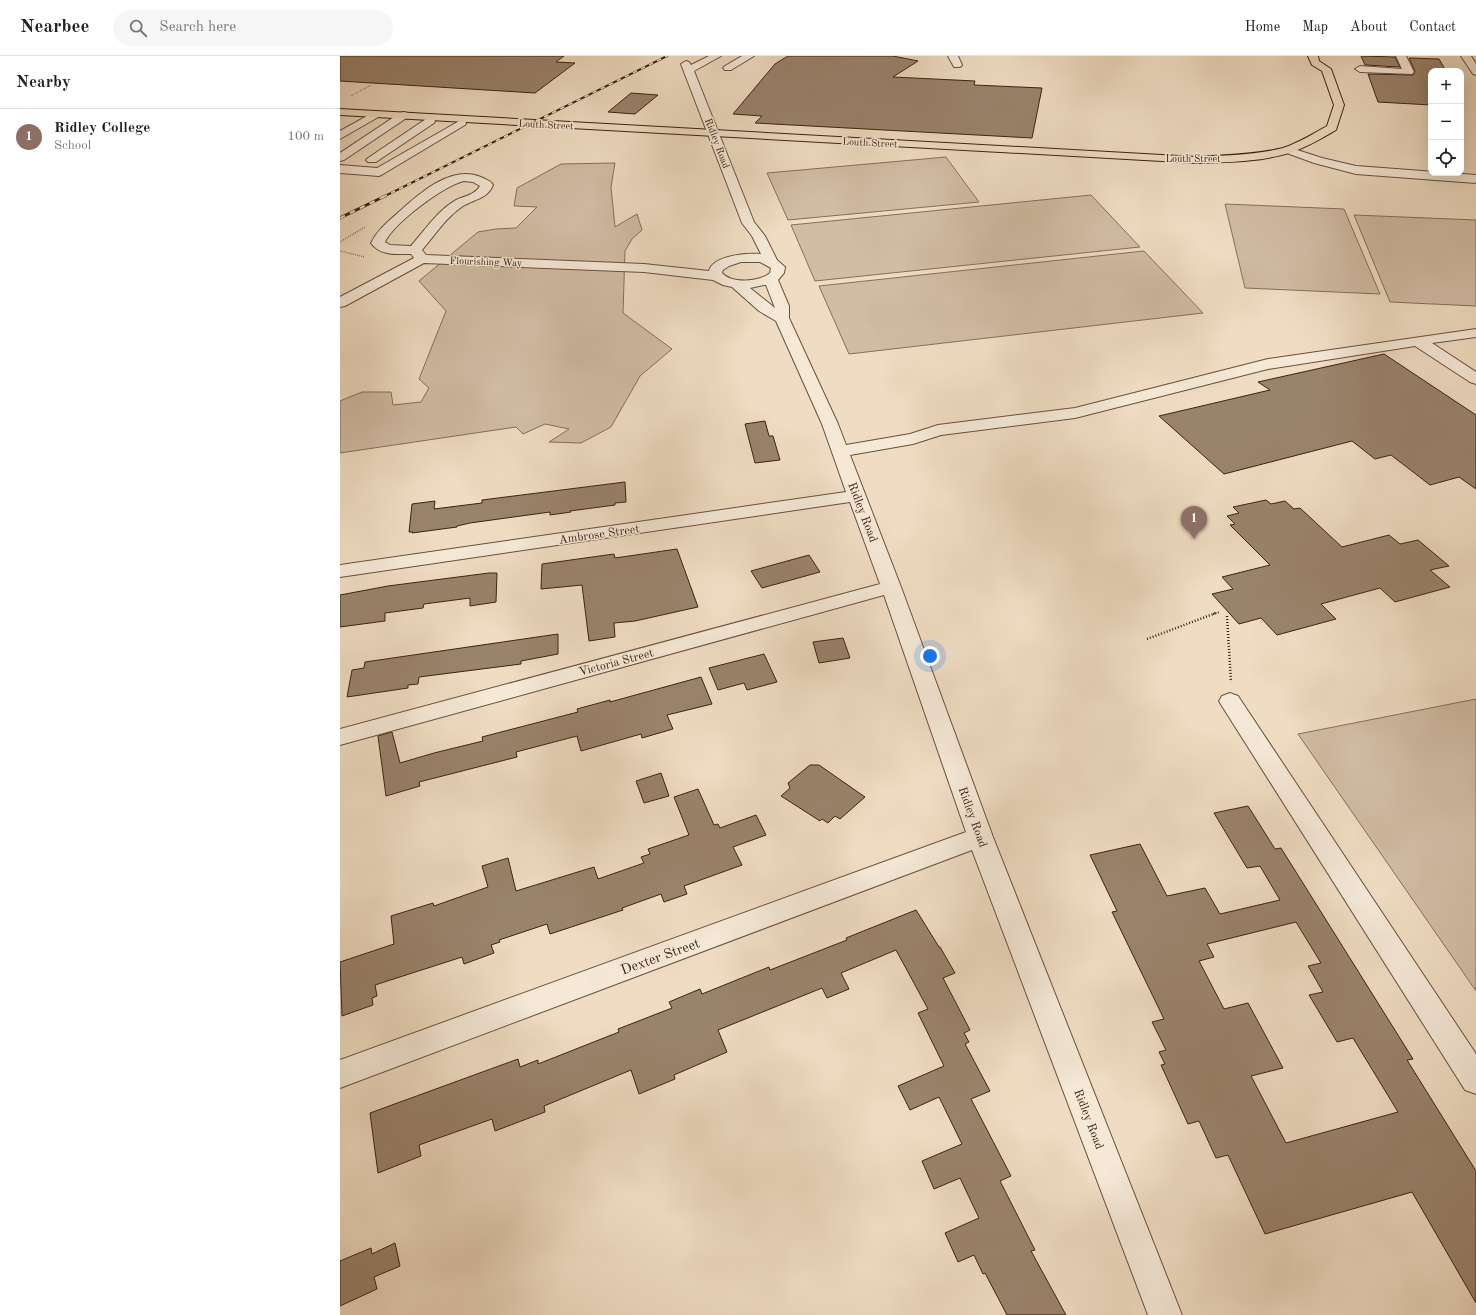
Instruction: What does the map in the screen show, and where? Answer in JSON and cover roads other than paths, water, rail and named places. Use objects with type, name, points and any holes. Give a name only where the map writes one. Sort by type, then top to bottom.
[{"type":"main road","name":"Louth Street","points":[[340,112],[464,121],[714,133],[1197,160],[1253,156],[1288,150],[1315,138],[1332,128],[1339,106],[1326,69],[1315,63],[1312,56]]},
{"type":"main road","points":[[1326,69],[1335,64]]},
{"type":"street","name":"Ridley Road","points":[[716,56],[687,67],[748,223],[754,229],[763,244],[770,260],[778,267],[778,271],[771,279],[782,306],[782,318],[830,424],[891,587],[980,837],[1165,1315]]},
{"type":"street","points":[[728,68],[749,56]]},
{"type":"street","points":[[1360,69],[1409,72],[1402,56]]},
{"type":"street","points":[[1466,56],[1476,72]]},
{"type":"street","points":[[340,136],[376,114]]},
{"type":"street","points":[[340,158],[402,117],[430,121],[464,121]]},
{"type":"street","points":[[357,170],[430,121]]},
{"type":"street","points":[[340,169],[379,172],[464,121]]},
{"type":"street","points":[[1288,150],[1318,161],[1356,170],[1476,179]]},
{"type":"street","name":"Flourishing Way","points":[[419,254],[450,211],[458,204],[486,190],[487,185],[477,180],[461,179],[450,181],[428,192],[380,237],[378,243],[381,247],[388,249],[419,254],[644,268],[716,276],[720,280],[728,283],[738,284]]},
{"type":"street","points":[[743,248],[745,230],[748,223]]},
{"type":"street","name":"Flourishing Way","points":[[644,268],[723,263],[743,248],[750,258],[770,260]]},
{"type":"street","points":[[340,303],[419,254]]},
{"type":"street","points":[[716,276],[715,271],[723,263]]},
{"type":"street","points":[[738,284],[760,283],[771,279]]},
{"type":"street","points":[[738,284],[764,308],[782,318]]},
{"type":"street","points":[[840,451],[913,439],[938,430],[1075,413],[1138,396],[1211,380],[1268,364],[1476,333]]},
{"type":"street","points":[[1456,335],[1476,348]]},
{"type":"street","points":[[1418,341],[1476,379]]},
{"type":"street","name":"Ambrose Street","points":[[340,571],[857,496]]},
{"type":"street","name":"Victoria Street","points":[[340,738],[891,587]]},
{"type":"street","points":[[1231,694],[1476,1080]]},
{"type":"street","name":"Dexter Street","points":[[340,1074],[980,837]]},
{"type":"railway","points":[[383,197],[667,56]]},
{"type":"railway","points":[[340,218],[385,196]]},
{"type":"place","name":"Ridley College","points":[[1194,539]]}]
